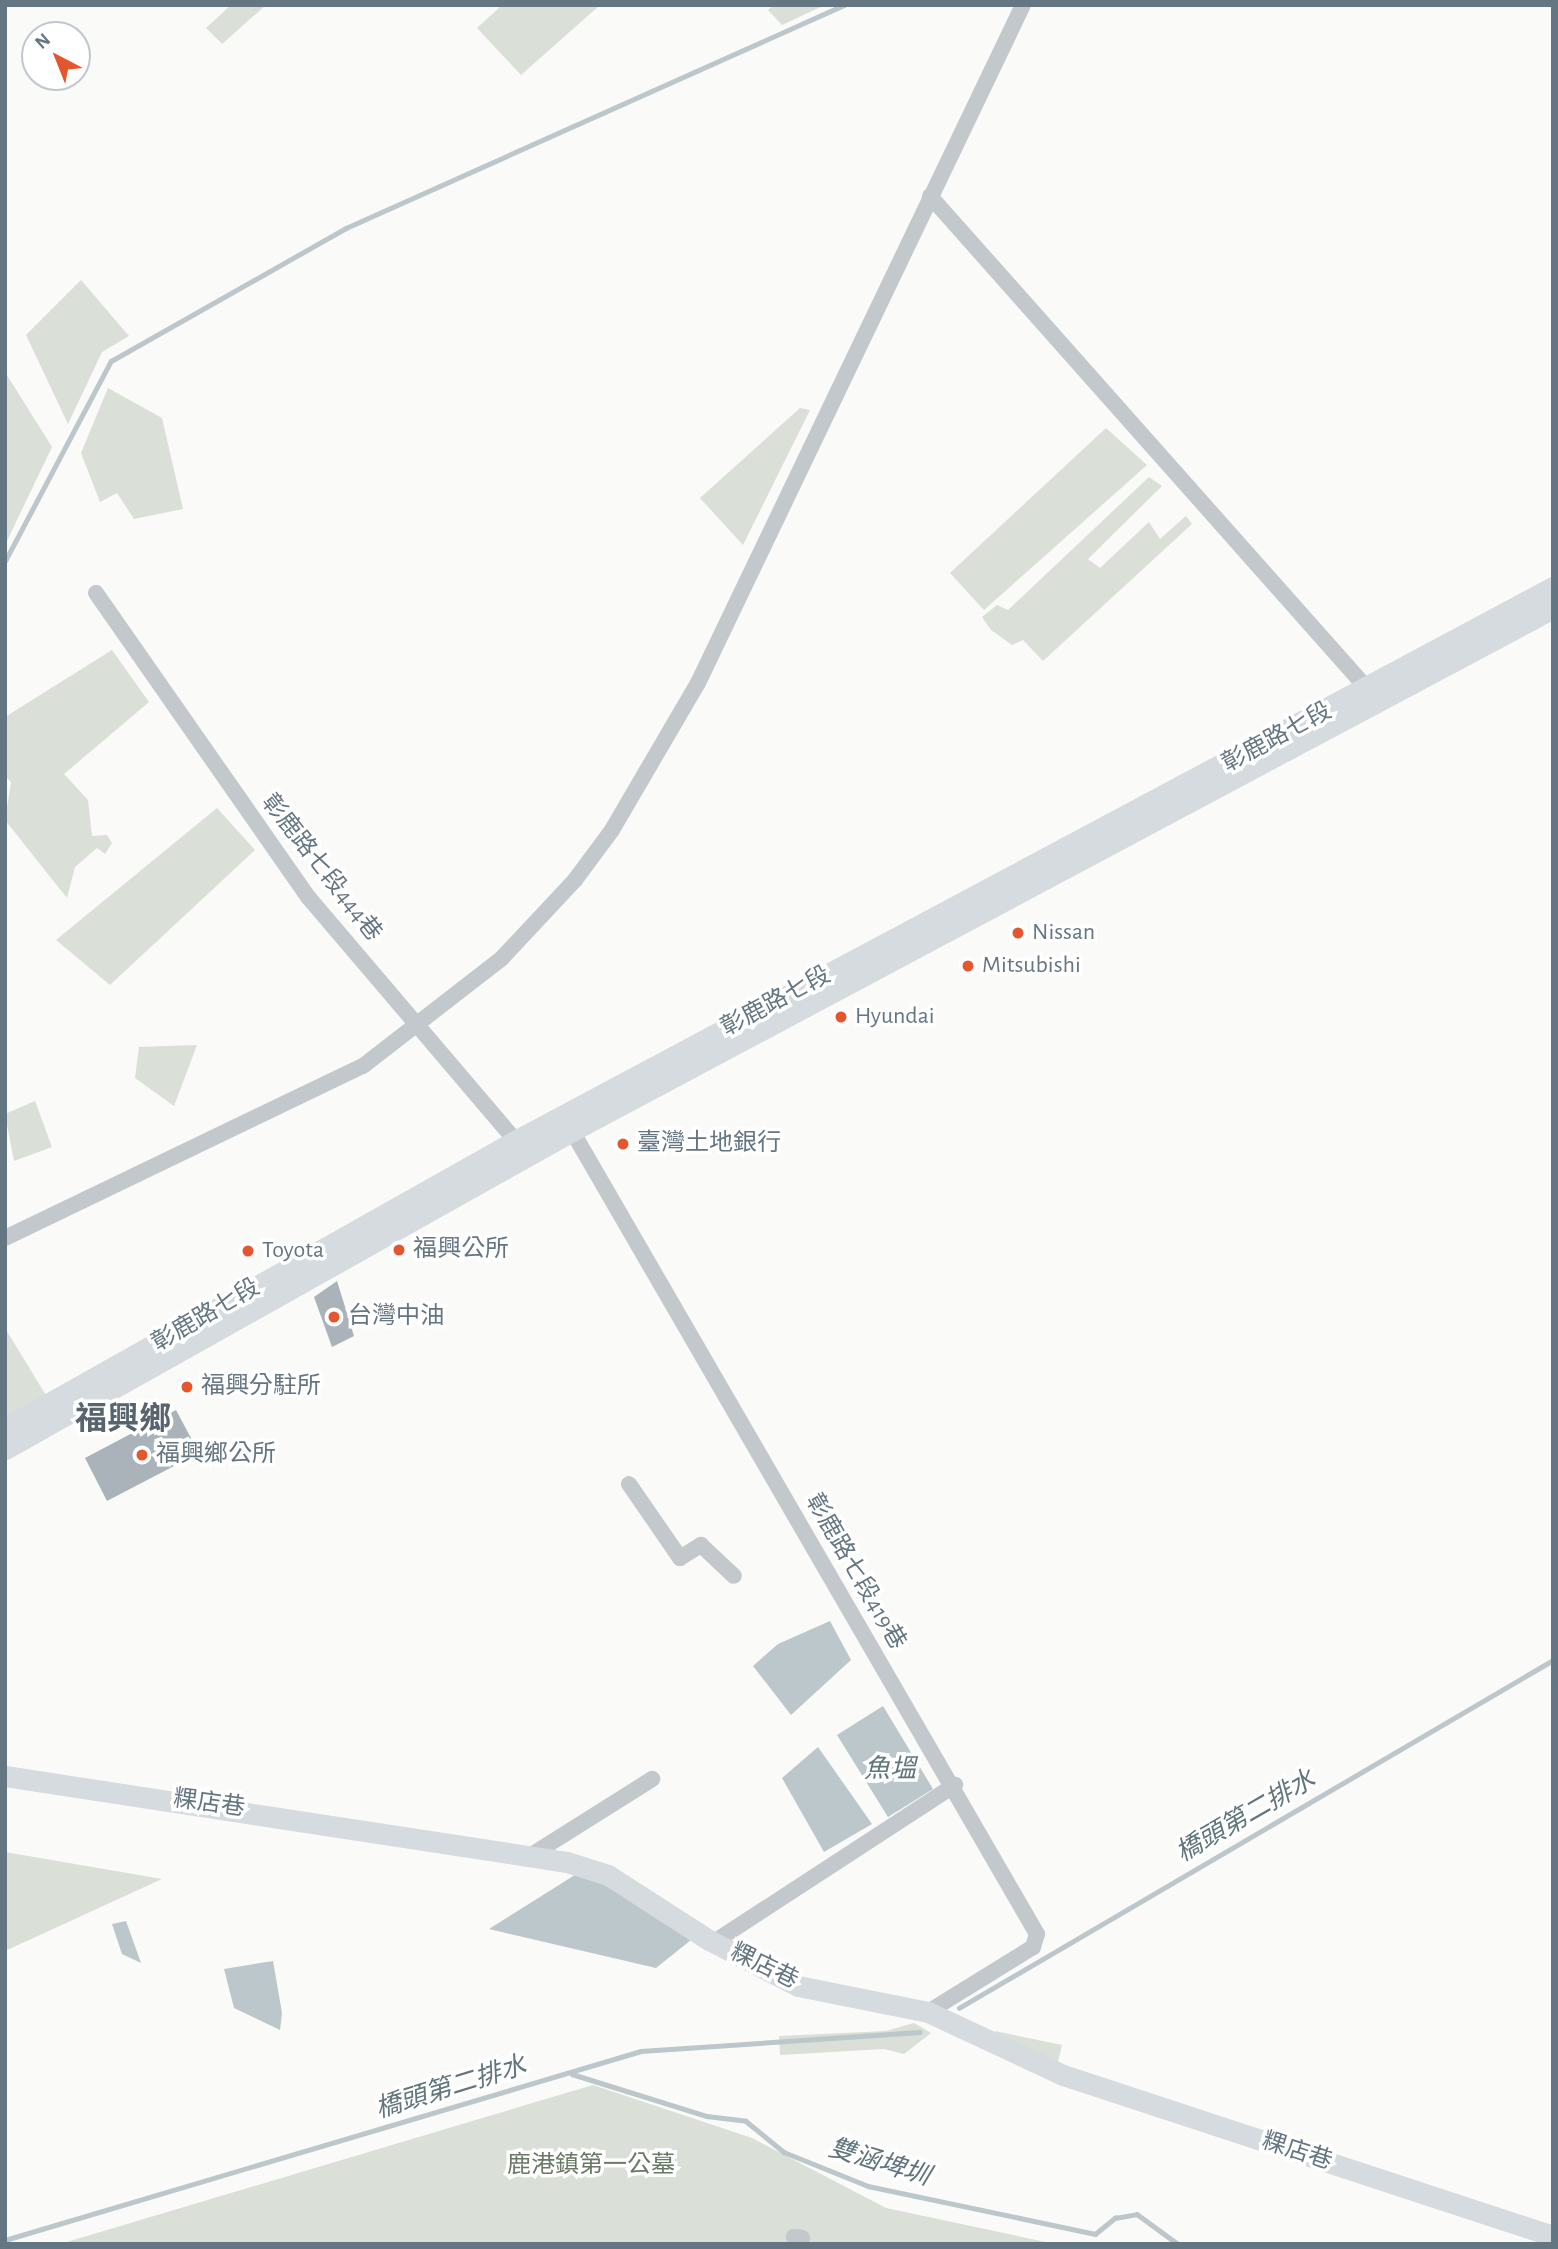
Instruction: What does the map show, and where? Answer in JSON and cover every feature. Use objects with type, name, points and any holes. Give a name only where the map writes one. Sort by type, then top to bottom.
[{"type":"main road","name":"彰鹿路七段","points":[[1372,696],[1553,587]]},
{"type":"main road","name":"彰鹿路七段","points":[[5,1428],[568,1123],[1372,696],[1553,608]]},
{"type":"main road","name":"彰鹿路七段","points":[[5,1449],[522,1148]]},
{"type":"main road","name":"粿店巷","points":[[5,1776],[533,1854],[608,1875],[714,1942],[798,1986],[928,2012],[1063,2075],[1553,2236]]},
{"type":"street","points":[[5,1238],[324,1087],[421,1027],[502,958],[554,904],[650,768],[698,683],[1023,5]]},
{"type":"street","points":[[930,196],[1372,696]]},
{"type":"street","name":"彰鹿路七段444巷","points":[[96,593],[309,898],[522,1148]]},
{"type":"street","name":"彰鹿路七段419巷","points":[[568,1123],[955,1785],[1037,1934],[1032,1947],[928,2012]]},
{"type":"street","points":[[629,1484],[680,1558],[701,1545],[734,1576]]},
{"type":"street","points":[[533,1854],[652,1779]]},
{"type":"street","points":[[714,1942],[955,1785]]},
{"type":"green space","points":[[231,5],[266,5],[222,44],[206,28]]},
{"type":"green space","points":[[502,5],[600,5],[521,75],[477,28]]},
{"type":"green space","points":[[773,5],[825,5],[782,25],[768,10]]},
{"type":"green space","points":[[81,280],[129,336],[102,352],[68,424],[26,335]]},
{"type":"green space","points":[[5,372],[52,447],[5,545]]},
{"type":"green space","points":[[108,388],[162,418],[183,509],[134,519],[117,493],[100,502],[81,453]]},
{"type":"green space","points":[[800,408],[810,410],[743,545],[700,498]]},
{"type":"green space","points":[[1106,428],[1147,465],[984,610],[950,573]]},
{"type":"green space","points":[[1149,477],[1162,486],[1088,559],[1100,568],[1149,522],[1160,539],[1186,516],[1192,524],[1043,661],[1023,640],[1012,645],[991,630],[982,617],[997,605],[1008,610]]},
{"type":"green space","points":[[112,650],[149,702],[64,774],[88,800],[92,836],[107,835],[112,843],[105,854],[97,848],[75,867],[67,898],[5,820],[11,782],[5,776],[5,717]]},
{"type":"green space","points":[[217,808],[255,850],[110,985],[56,940]]},
{"type":"green space","points":[[197,1045],[174,1106],[135,1078],[139,1047]]},
{"type":"green space","points":[[35,1101],[52,1147],[14,1161],[5,1114]]},
{"type":"green space","points":[[5,1328],[47,1397],[5,1421]]},
{"type":"green space","points":[[5,1852],[162,1879],[5,1951]]},
{"type":"green space","points":[[914,2023],[931,2033],[904,2054],[884,2049],[780,2055],[779,2036],[886,2031]]},
{"type":"green space","points":[[995,2031],[1062,2045],[1058,2062],[1000,2041]]},
{"type":"green space","name":"鹿港鎮第一公墓","points":[[593,2085],[752,2138],[886,2208],[1055,2244],[60,2244]]},
{"type":"water","points":[[830,1621],[851,1660],[791,1715],[753,1666],[778,1644]]},
{"type":"water","name":"魚塭","points":[[883,1706],[933,1789],[888,1817],[837,1735]]},
{"type":"water","name":"魚塭","points":[[818,1747],[872,1824],[824,1852],[782,1778]]},
{"type":"water","points":[[578,1873],[606,1883],[691,1940],[656,1968],[489,1929]]},
{"type":"water","points":[[126,1921],[141,1963],[122,1954],[112,1924]]},
{"type":"water","points":[[273,1961],[282,2013],[280,2030],[234,2008],[224,1969]]},
{"type":"building","name":"台灣中油","points":[[337,1281],[354,1336],[332,1347],[314,1297]]},
{"type":"building","name":"福興鄉公所","points":[[176,1410],[199,1453],[107,1501],[85,1458]]},
{"type":"waterway","points":[[5,561],[111,361],[346,228],[844,5]]},
{"type":"waterway","name":"橋頭第二排水","points":[[959,2008],[1553,1660]]},
{"type":"waterway","name":"橋頭第二排水","points":[[5,2240],[641,2051],[919,2032]]},
{"type":"waterway","name":"雙涵埤圳","points":[[572,2074],[707,2116],[746,2121],[784,2152],[868,2186],[1095,2234],[1115,2218],[1137,2214],[1178,2244]]},
{"type":"place","name":"Nissan","points":[[1018,933]]},
{"type":"place","name":"Mitsubishi","points":[[968,966]]},
{"type":"place","name":"Hyundai","points":[[841,1017]]},
{"type":"place","name":"臺灣土地銀行","points":[[623,1144]]},
{"type":"place","name":"福興公所","points":[[399,1250]]},
{"type":"place","name":"Toyota","points":[[248,1251]]},
{"type":"place","name":"台灣中油","points":[[334,1317]]},
{"type":"place","name":"福興分駐所","points":[[187,1387]]},
{"type":"place","name":"福興鄉公所","points":[[142,1455]]},
{"type":"district","name":"福興鄉","points":[[123,1419]]}]
